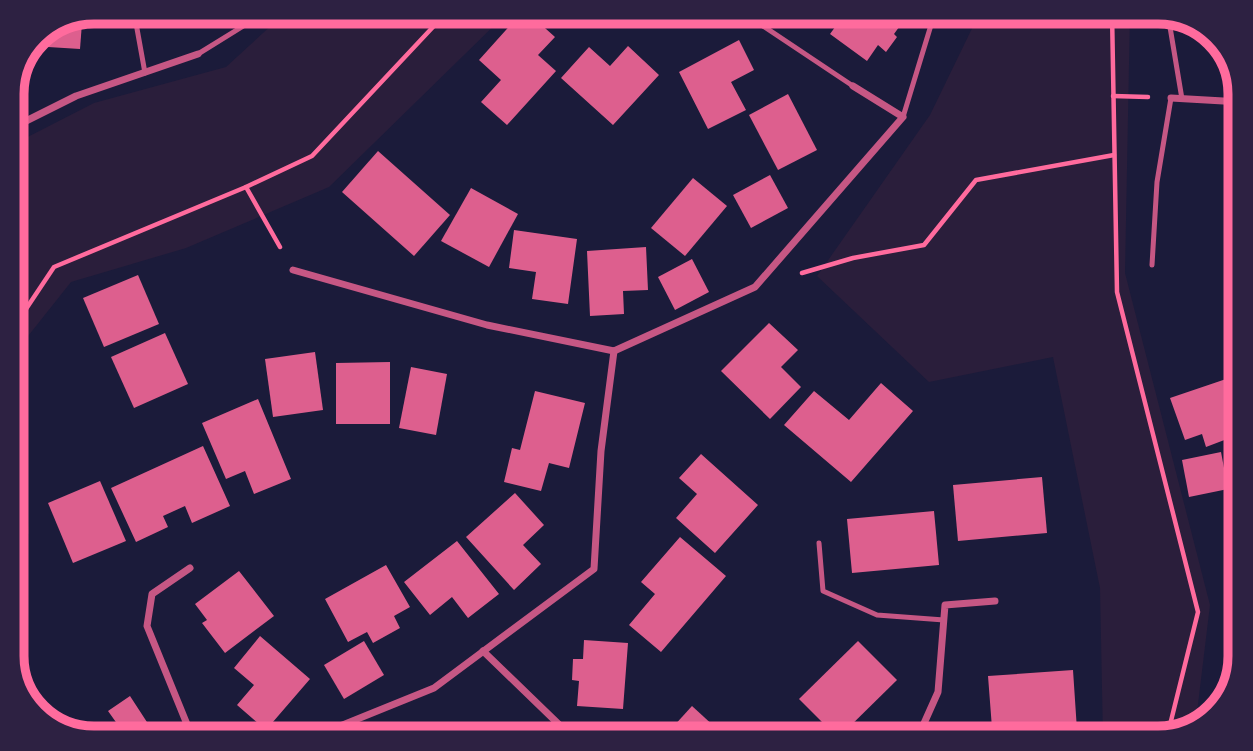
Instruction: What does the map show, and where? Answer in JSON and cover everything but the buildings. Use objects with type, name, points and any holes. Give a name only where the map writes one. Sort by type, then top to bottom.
[{"type":"street","points":[[25,122],[76,96],[198,54]]},
{"type":"street","points":[[293,270],[487,325],[614,351],[755,287],[903,117],[853,86]]},
{"type":"street","points":[[1171,98],[1228,101]]},
{"type":"street","points":[[340,726],[434,688],[594,569],[601,451],[614,351]]},
{"type":"street","points":[[188,726],[147,626],[152,594],[190,568]]},
{"type":"street","points":[[923,726],[938,692],[945,605],[995,601]]},
{"type":"street","points":[[483,651],[561,726]]},
{"type":"lane","points":[[136,24],[145,73]]},
{"type":"lane","points":[[198,54],[247,24]]},
{"type":"lane","points":[[760,24],[853,86]]},
{"type":"lane","points":[[903,117],[930,24]]},
{"type":"lane","points":[[1170,26],[1182,99]]},
{"type":"lane","points":[[1152,265],[1157,182],[1171,98]]},
{"type":"lane","points":[[820,543],[823,591],[877,615],[944,620]]},
{"type":"path","points":[[25,311],[54,268],[246,187],[312,156],[436,24]]},
{"type":"path","points":[[1112,24],[1117,292],[1198,612],[1170,725]]},
{"type":"path","points":[[755,287],[853,258],[924,245],[976,180],[1114,155]]},
{"type":"path","points":[[246,187],[293,270]]},
{"type":"shaded area","points":[[273,24],[496,24],[329,187],[186,248],[71,282],[25,340],[25,138],[94,103],[226,67]]},
{"type":"shaded area","points":[[974,24],[1130,24],[1125,273],[1210,605],[1197,715],[1185,721],[1167,726],[1103,726],[1100,588],[1053,357],[929,382],[817,276],[930,115]]},
{"type":"shaded area","points":[[25,488],[29,533],[25,538]]}]
